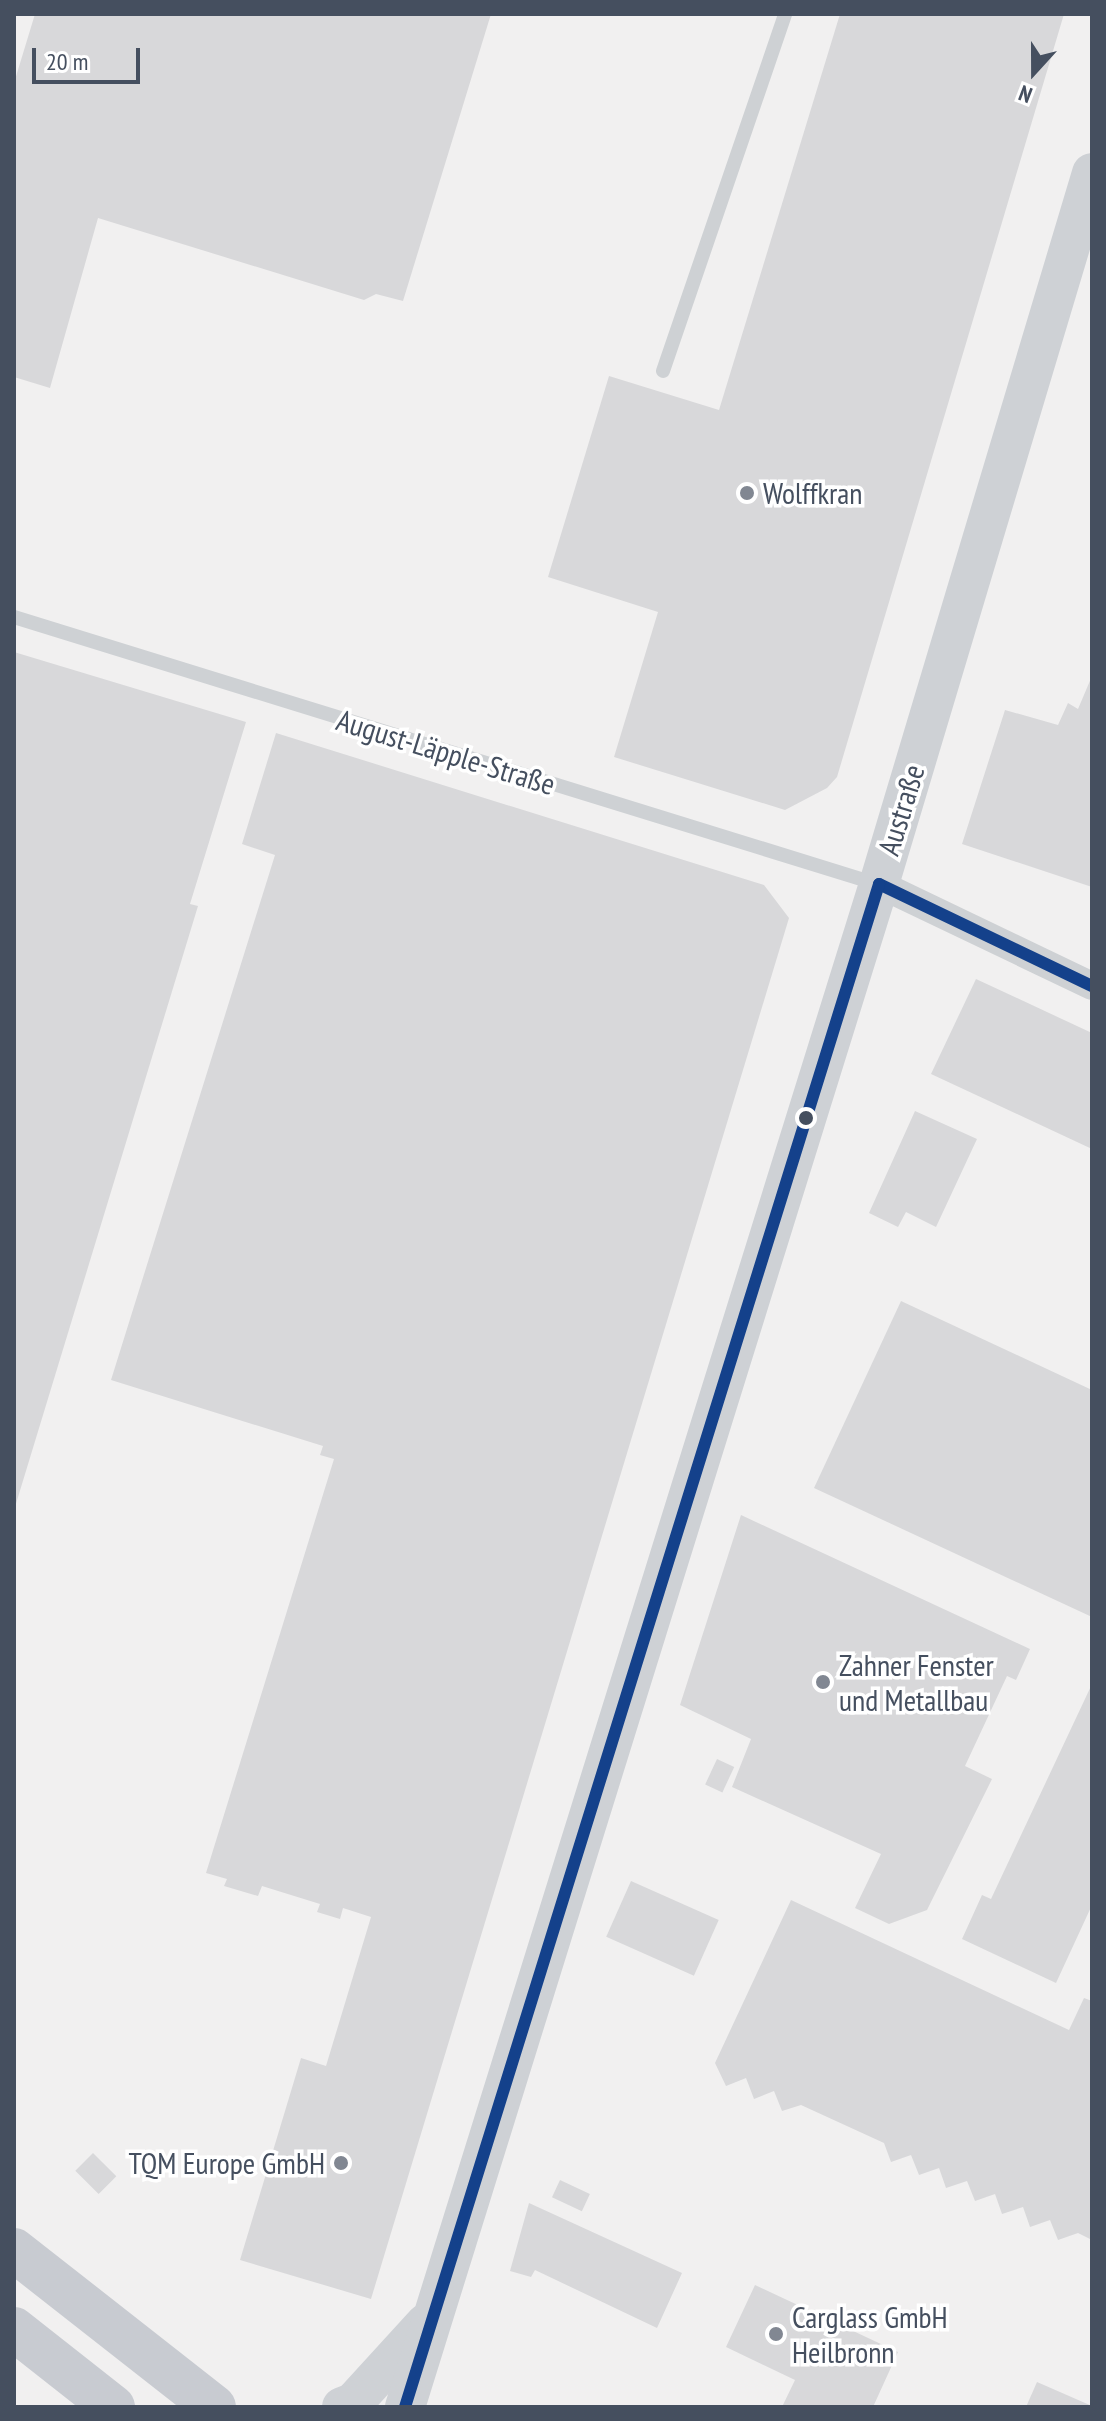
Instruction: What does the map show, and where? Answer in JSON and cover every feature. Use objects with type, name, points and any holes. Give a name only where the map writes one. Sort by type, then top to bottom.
[{"type":"main road","name":"Austraße","points":[[405,2407],[879,884],[1092,173]]},
{"type":"main road","points":[[14,2250],[217,2406]]},
{"type":"main road","points":[[342,2407],[353,2403],[434,2314]]},
{"type":"main road","points":[[14,2329],[113,2407]]},
{"type":"main road","points":[[14,2337],[85,2407]]},
{"type":"street","points":[[879,884],[1092,986]]},
{"type":"lane","points":[[663,371],[785,14]]},
{"type":"lane","name":"August-Läpple-Straße","points":[[14,617],[879,884]]},
{"type":"building","points":[[35,14],[491,14],[403,301],[376,294],[364,300],[98,218],[50,388],[14,377],[14,83]]},
{"type":"building","name":"Wolffkran","points":[[840,14],[1064,14],[837,777],[827,788],[785,810],[614,757],[658,612],[548,577],[609,376],[719,410]]},
{"type":"building","points":[[14,652],[246,722],[190,904],[198,906],[15,1507]]},
{"type":"building","points":[[1092,676],[1092,887],[962,844],[1005,710],[1058,725],[1068,703],[1078,709]]},
{"type":"building","points":[[276,733],[764,885],[789,918],[371,2299],[240,2260],[301,2058],[326,2066],[371,1917],[343,1908],[340,1919],[317,1912],[320,1904],[262,1886],[258,1896],[224,1886],[227,1879],[206,1873],[334,1459],[320,1455],[323,1446],[111,1380],[275,855],[242,844]]},
{"type":"building","points":[[976,979],[1092,1033],[1092,1149],[931,1074]]},
{"type":"building","points":[[915,1111],[977,1139],[936,1227],[906,1212],[898,1227],[869,1213]]},
{"type":"building","points":[[901,1301],[1092,1390],[1092,1617],[814,1488]]},
{"type":"building","name":"Zahner Fenster und Metallbau","points":[[741,1515],[1030,1649],[1016,1680],[1007,1676],[965,1766],[992,1779],[927,1910],[889,1924],[855,1908],[881,1854],[732,1787],[751,1739],[680,1705]]},
{"type":"building","points":[[1092,1684],[1092,1905],[1056,1983],[962,1939],[982,1895],[991,1899]]},
{"type":"building","points":[[717,1759],[734,1767],[722,1792],[705,1784]]},
{"type":"building","points":[[631,1881],[719,1920],[694,1976],[606,1937]]},
{"type":"building","points":[[791,1900],[1069,2030],[1084,1998],[1092,2001],[1092,2240],[1078,2233],[1058,2240],[1050,2220],[1030,2227],[1023,2207],[1002,2214],[995,2194],[975,2201],[967,2181],[946,2188],[939,2168],[919,2175],[911,2155],[891,2162],[884,2143],[801,2105],[782,2111],[774,2091],[754,2099],[746,2078],[726,2086],[715,2063]]},
{"type":"building","points":[[93,2153],[116,2176],[99,2194],[75,2171]]},
{"type":"building","points":[[560,2180],[590,2194],[582,2211],[552,2197]]},
{"type":"building","points":[[529,2203],[682,2273],[657,2328],[535,2270],[531,2277],[510,2271]]},
{"type":"building","points":[[755,2285],[898,2352],[873,2407],[782,2407],[795,2380],[726,2347]]},
{"type":"building","points":[[1037,2382],[1092,2406],[1092,2407],[1026,2407]]},
{"type":"transit line","points":[[879,884],[1092,986]]},
{"type":"transit line","points":[[405,2407],[879,884]]},
{"type":"place","name":"Wolffkran","points":[[747,493]]},
{"type":"place","name":"Zahner Fenster und Metallbau","points":[[823,1682]]},
{"type":"place","name":"TQM Europe GmbH","points":[[341,2163]]},
{"type":"place","name":"Carglass GmbH Heilbronn","points":[[776,2334]]}]
